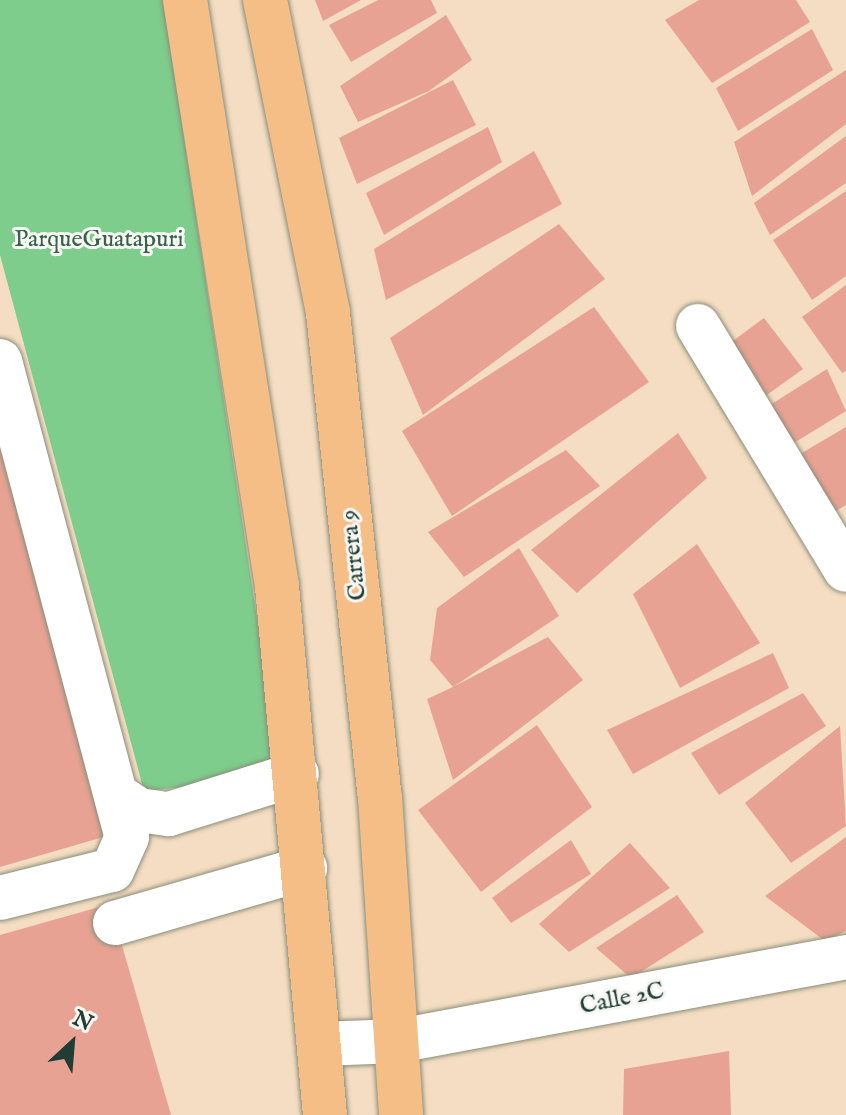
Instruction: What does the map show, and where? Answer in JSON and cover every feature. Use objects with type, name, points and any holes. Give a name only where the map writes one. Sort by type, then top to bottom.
[{"type":"highway","points":[[185,0],[277,586],[297,774],[325,1115]]},
{"type":"highway","name":"Carrera 9","points":[[265,0],[328,313],[398,1041],[401,1115]]},
{"type":"street","points":[[698,326],[846,570]]},
{"type":"street","points":[[0,361],[127,837],[112,870],[0,898]]},
{"type":"street","points":[[116,795],[139,810],[169,814],[297,774]]},
{"type":"street","points":[[115,923],[305,868]]},
{"type":"street","name":"Calle 2C","points":[[321,1044],[398,1041],[846,957]]},
{"type":"green space","name":"ParqueGuatapuri","points":[[0,0],[163,0],[274,730],[273,761],[239,781],[144,791],[0,255]]},
{"type":"building","points":[[315,0],[361,0],[323,21]]},
{"type":"building","points":[[378,0],[431,0],[437,13],[351,62],[329,25]]},
{"type":"building","points":[[699,0],[796,0],[810,22],[712,83],[665,20]]},
{"type":"building","points":[[446,15],[472,60],[429,91],[358,122],[340,86]]},
{"type":"building","points":[[812,29],[833,70],[738,131],[716,88]]},
{"type":"building","points":[[846,70],[846,124],[752,196],[734,142]]},
{"type":"building","points":[[453,80],[476,125],[357,184],[339,138]]},
{"type":"building","points":[[488,127],[502,162],[384,235],[366,193]]},
{"type":"building","points":[[846,136],[846,183],[770,235],[754,203]]},
{"type":"building","points":[[534,151],[562,204],[386,300],[374,249]]},
{"type":"building","points":[[846,191],[846,276],[812,300],[773,240]]},
{"type":"building","points":[[559,224],[605,279],[423,415],[390,338]]},
{"type":"building","points":[[846,285],[846,371],[842,373],[802,317]]},
{"type":"building","points":[[594,307],[649,382],[452,516],[402,431]]},
{"type":"building","points":[[764,318],[803,369],[760,400],[726,346]]},
{"type":"building","points":[[827,369],[846,411],[789,446],[767,407]]},
{"type":"building","points":[[846,427],[846,505],[831,514],[795,457]]},
{"type":"building","points":[[678,433],[707,478],[577,593],[531,550]]},
{"type":"building","points":[[0,442],[107,836],[0,867]]},
{"type":"building","points":[[566,450],[600,486],[464,577],[428,532]]},
{"type":"building","points":[[697,544],[760,643],[680,688],[633,594]]},
{"type":"building","points":[[519,548],[559,616],[453,687],[430,660],[437,608]]},
{"type":"building","points":[[548,637],[583,680],[453,780],[427,699]]},
{"type":"building","points":[[773,653],[789,688],[633,774],[607,730]]},
{"type":"building","points":[[803,693],[826,726],[719,795],[691,753]]},
{"type":"building","points":[[537,725],[592,807],[481,892],[418,810]]},
{"type":"building","points":[[840,726],[846,826],[791,863],[745,803]]},
{"type":"building","points":[[846,837],[846,931],[825,941],[765,896]]},
{"type":"building","points":[[571,840],[591,874],[511,923],[492,898]]},
{"type":"building","points":[[630,843],[670,888],[569,952],[539,924]]},
{"type":"building","points":[[677,895],[704,932],[631,978],[596,948]]},
{"type":"building","points":[[110,904],[171,1115],[0,1115],[0,935]]},
{"type":"building","points":[[729,1051],[731,1115],[623,1115],[624,1069]]}]
